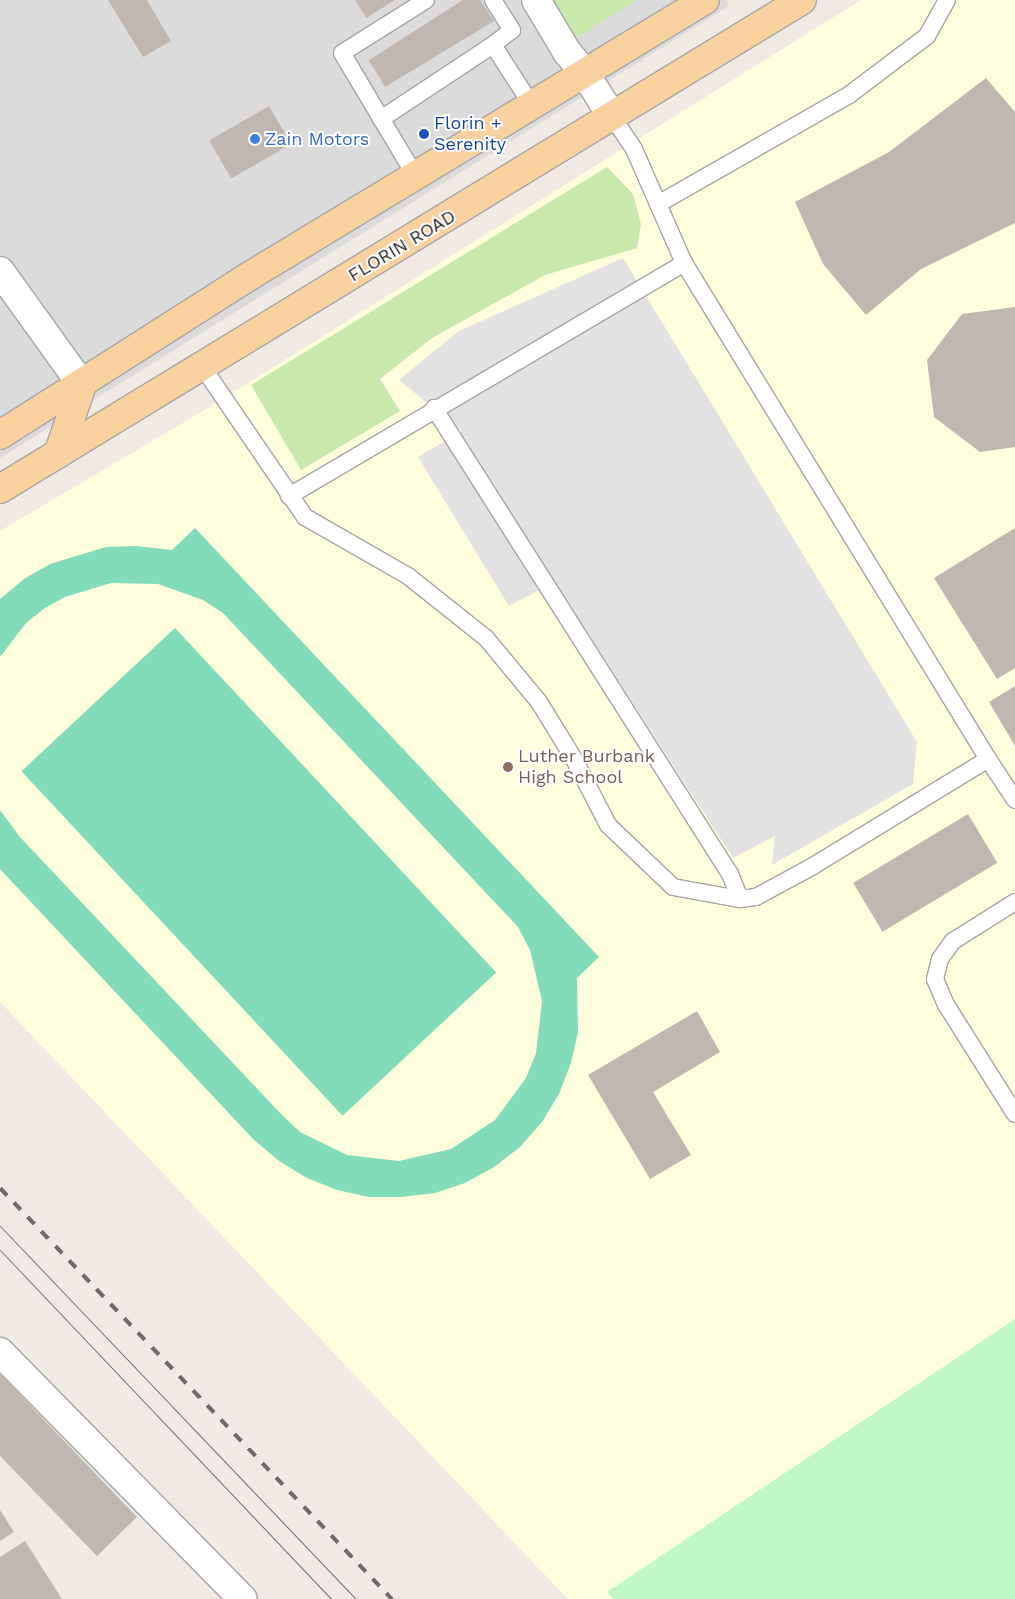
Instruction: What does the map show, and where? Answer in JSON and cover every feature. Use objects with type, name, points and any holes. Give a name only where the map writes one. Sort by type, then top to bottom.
[{"type":"main road","points":[[0,436],[243,280],[586,75],[704,0]]},
{"type":"main road","name":"FLORIN ROAD","points":[[0,489],[613,118],[802,0]]},
{"type":"main road","points":[[58,454],[82,385]]},
{"type":"street","points":[[536,0],[567,52],[586,75],[613,118]]},
{"type":"street","points":[[0,271],[8,300],[82,385]]},
{"type":"street","points":[[0,1352],[243,1599]]},
{"type":"lane","points":[[416,177],[342,53],[426,0]]},
{"type":"lane","points":[[381,119],[493,45],[512,30],[493,0]]},
{"type":"lane","points":[[658,204],[849,95],[927,36],[947,0]]},
{"type":"lane","points":[[493,45],[532,107]]},
{"type":"lane","points":[[613,118],[634,149],[684,263],[1015,800]]},
{"type":"lane","points":[[289,496],[434,408],[684,263]]},
{"type":"lane","points":[[202,366],[305,517],[408,576],[486,638],[538,702],[574,758],[608,825],[673,887],[740,899],[756,897],[813,866],[988,759]]},
{"type":"lane","points":[[434,408],[730,874],[740,899]]},
{"type":"lane","points":[[1015,902],[953,941],[940,959],[936,979],[944,1003],[1015,1114]]},
{"type":"shaded area","points":[[0,0],[726,0],[729,6],[0,458]]},
{"type":"shaded area","name":"Luther Burbank High School","points":[[861,0],[1015,0],[1015,1599],[568,1599],[0,1002],[0,531],[203,411]]},
{"type":"shaded area","points":[[623,258],[917,742],[913,784],[772,865],[775,836],[733,858],[555,582],[509,606],[418,457],[462,431],[399,380],[459,331]]},
{"type":"green space","points":[[544,0],[637,0],[578,37],[553,16]]},
{"type":"green space","points":[[607,167],[633,194],[641,224],[637,248],[545,275],[432,338],[380,379],[400,411],[301,470],[251,385]]},
{"type":"green space","points":[[195,528],[599,957],[577,978],[578,1032],[571,1063],[559,1094],[542,1122],[520,1147],[494,1167],[465,1183],[435,1193],[401,1197],[369,1197],[337,1190],[307,1178],[279,1161],[254,1140],[0,869],[0,810],[20,837],[281,1114],[300,1132],[347,1155],[399,1161],[451,1149],[495,1120],[526,1078],[536,1053],[542,1001],[530,950],[518,927],[223,613],[203,600],[158,584],[111,583],[65,597],[45,608],[26,623],[0,657],[0,599],[24,579],[50,564],[106,547],[136,546],[172,550]]},
{"type":"green space","points":[[175,628],[496,972],[343,1116],[21,771]]},
{"type":"green space","points":[[1015,1319],[1015,1599],[613,1599],[607,1592]]},
{"type":"building","points":[[108,0],[147,0],[171,41],[143,57]]},
{"type":"building","points":[[355,0],[395,0],[366,18]]},
{"type":"building","points":[[463,0],[480,0],[494,21],[385,87],[369,60]]},
{"type":"building","points":[[986,78],[1015,112],[1015,223],[921,269],[866,315],[823,264],[795,202],[889,152]]},
{"type":"building","points":[[269,106],[291,144],[231,179],[209,140]]},
{"type":"building","points":[[1015,307],[1015,447],[980,452],[934,417],[927,360],[962,314]]},
{"type":"building","points":[[1015,528],[1015,668],[997,679],[934,578]]},
{"type":"building","points":[[1015,686],[1015,746],[989,702]]},
{"type":"building","points":[[968,814],[997,863],[882,932],[853,883]]},
{"type":"building","points":[[697,1011],[720,1052],[653,1092],[691,1155],[650,1179],[588,1075]]},
{"type":"building","points":[[0,1374],[137,1517],[97,1556],[0,1456]]},
{"type":"building","points":[[0,1510],[14,1532],[0,1541]]},
{"type":"building","points":[[25,1541],[62,1599],[0,1599],[0,1557]]},
{"type":"tram line","points":[[0,1226],[356,1599]]},
{"type":"tram line","points":[[0,1250],[331,1599]]},
{"type":"railway","points":[[0,1188],[392,1599]]},
{"type":"place","name":"Florin + Serenity","points":[[424,134]]},
{"type":"place","name":"Zain Motors","points":[[255,139]]},
{"type":"place","name":"Luther Burbank High School","points":[[508,767]]}]
